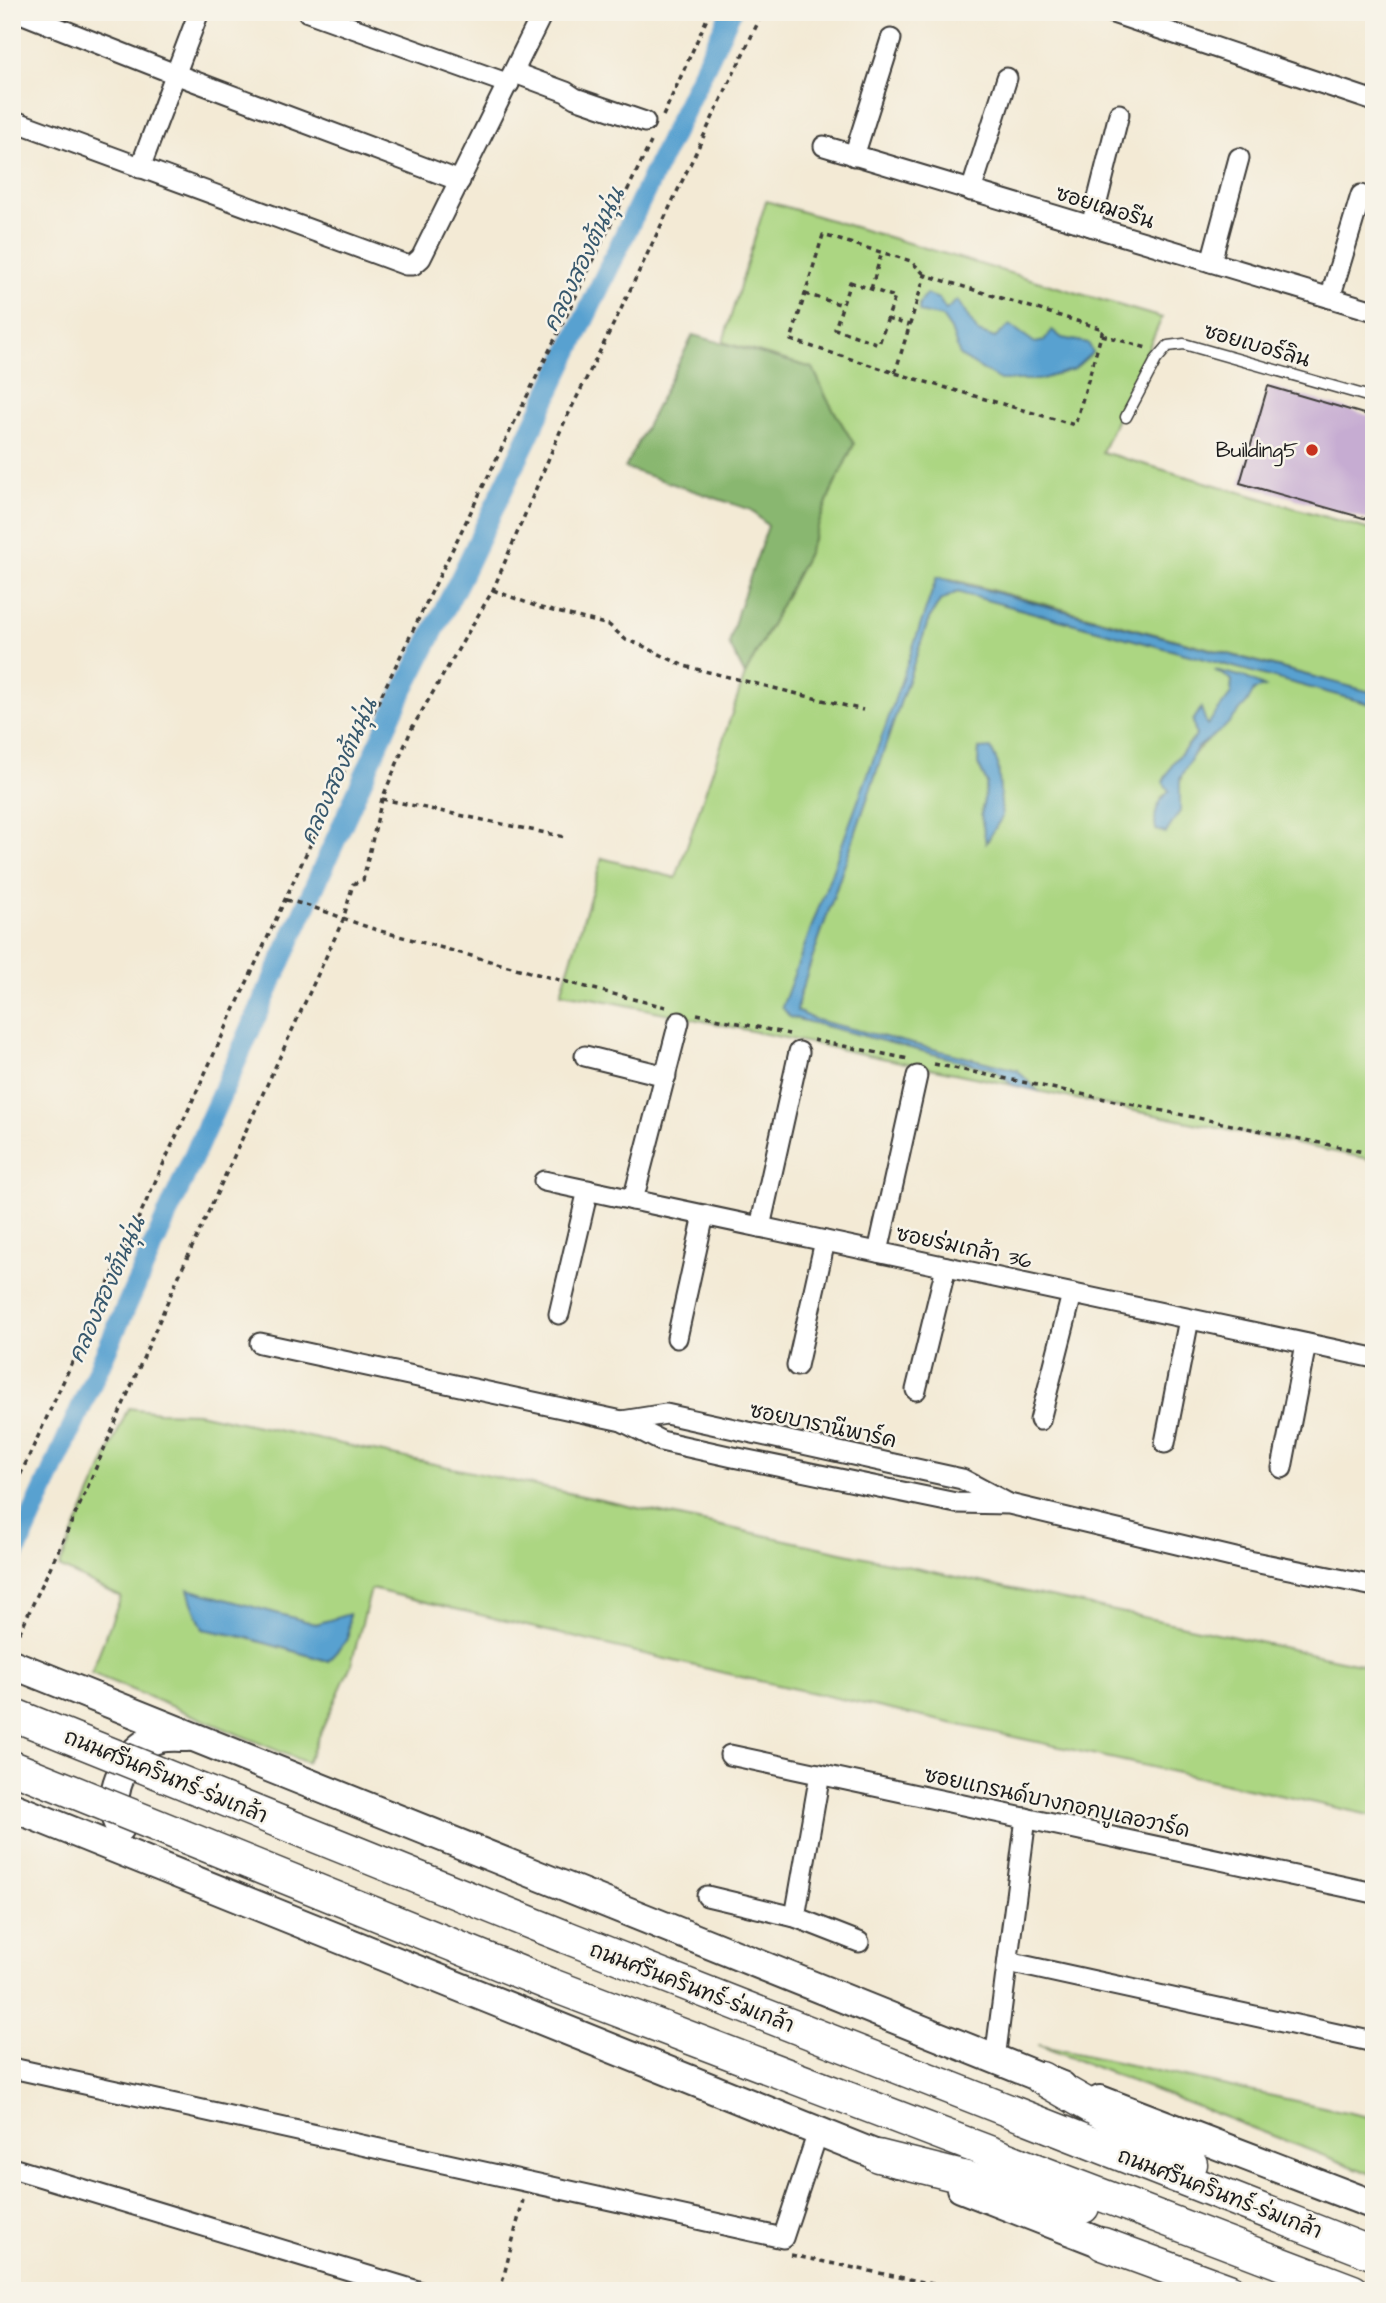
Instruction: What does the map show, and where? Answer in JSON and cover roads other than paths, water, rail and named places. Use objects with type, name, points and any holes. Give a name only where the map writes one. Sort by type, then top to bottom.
[{"type":"main road","name":"ถนนศรีนครินทร์-ร่มเกล้า","points":[[12,1664],[188,1737],[995,2059],[1374,2205]]},
{"type":"main road","name":"ถนนศรีนครินทร์-ร่มเกล้า","points":[[12,1714],[566,1937],[1374,2255]]},
{"type":"main road","points":[[145,1859],[122,1833],[114,1813],[116,1792],[122,1774],[130,1758],[142,1746],[159,1738],[188,1737]]},
{"type":"main road","name":"ถนนศรีนครินทร์-ร่มเกล้า","points":[[12,1767],[549,1984],[1353,2291]]},
{"type":"main road","points":[[12,1807],[878,2156],[1231,2291]]},
{"type":"main road","points":[[1041,2077],[1132,2132],[1300,2224]]},
{"type":"main road","points":[[878,2156],[1214,2239]]},
{"type":"main road","points":[[1104,2244],[1215,2291]]},
{"type":"street","points":[[18,12],[460,181]]},
{"type":"street","points":[[140,168],[199,12]]},
{"type":"street","points":[[308,12],[512,78],[566,92],[652,129]]},
{"type":"street","points":[[12,120],[406,265],[413,265],[421,258],[544,12]]},
{"type":"street","points":[[1110,12],[1374,101]]},
{"type":"street","points":[[854,156],[891,39]]},
{"type":"street","points":[[971,191],[1007,78]]},
{"type":"street","points":[[1091,226],[1119,114]]},
{"type":"street","name":"ซอยเฌอรีน","points":[[824,146],[1374,311]]},
{"type":"street","points":[[1211,262],[1239,158]]},
{"type":"street","points":[[1330,298],[1361,195]]},
{"type":"street","points":[[633,1200],[681,1014]]},
{"type":"street","points":[[760,1227],[800,1045]]},
{"type":"street","points":[[585,1056],[666,1076]]},
{"type":"street","points":[[878,1252],[916,1066]]},
{"type":"street","name":"ซอยร่มเกล้า 36","points":[[544,1181],[1374,1358]]},
{"type":"street","points":[[559,1314],[589,1190]]},
{"type":"street","points":[[677,1338],[704,1215]]},
{"type":"street","points":[[797,1366],[825,1241]]},
{"type":"street","points":[[916,1390],[946,1267]]},
{"type":"street","points":[[1041,1420],[1072,1294]]},
{"type":"street","points":[[1165,1443],[1189,1319]]},
{"type":"street","name":"ซอยบารานีพาร์ค","points":[[260,1343],[622,1421],[661,1441],[733,1457],[956,1503],[1009,1504],[1244,1560],[1374,1586]]},
{"type":"street","points":[[1282,1468],[1306,1344]]},
{"type":"street","name":"ซอยบารานีพาร์ค","points":[[622,1421],[666,1414],[962,1479],[1009,1504]]},
{"type":"street","name":"ซอยแกรนด์บางกอกบูเลอวาร์ด","points":[[730,1755],[1374,1893]]},
{"type":"street","points":[[795,1917],[820,1774]]},
{"type":"street","points":[[995,2059],[1026,1818]]},
{"type":"street","points":[[707,1896],[795,1917],[859,1942]]},
{"type":"street","points":[[1008,1962],[1374,2042]]},
{"type":"street","points":[[12,2068],[783,2238],[818,2132]]},
{"type":"street","points":[[12,2168],[418,2291]]},
{"type":"lane","name":"ซอยเบอร์ลิน","points":[[1126,417],[1156,360],[1168,346],[1184,344],[1374,398]]},
{"type":"water","points":[[926,294],[939,299],[946,310],[957,300],[978,332],[995,338],[1010,325],[1035,343],[1044,341],[1052,330],[1062,338],[1088,343],[1093,352],[1074,369],[1039,380],[1000,380],[960,356],[951,330],[942,317],[919,312],[919,304]]},
{"type":"water","points":[[937,577],[1374,693],[1374,705],[957,592],[940,601],[929,619],[799,997],[797,1011],[816,1020],[1017,1070],[1038,1091],[1012,1085],[996,1070],[790,1017],[782,1007],[886,725]]},
{"type":"water","points":[[1214,670],[1244,677],[1265,687],[1254,690],[1247,703],[1224,728],[1197,748],[1180,779],[1180,811],[1166,833],[1156,830],[1157,809],[1169,791],[1163,782],[1173,763],[1196,736],[1193,721],[1201,708],[1207,725],[1231,694],[1232,680]]},
{"type":"water","points":[[991,748],[998,764],[1002,817],[986,843],[981,815],[987,783],[978,764],[979,749]]},
{"type":"water","points":[[188,1589],[316,1624],[349,1614],[348,1639],[328,1661],[244,1637],[203,1629]]},
{"type":"waterway","name":"คลองสองต้นนุ่น","points":[[12,1561],[396,705],[461,577],[731,12]]},
{"type":"place","name":"Building5","points":[[1312,450]]}]
